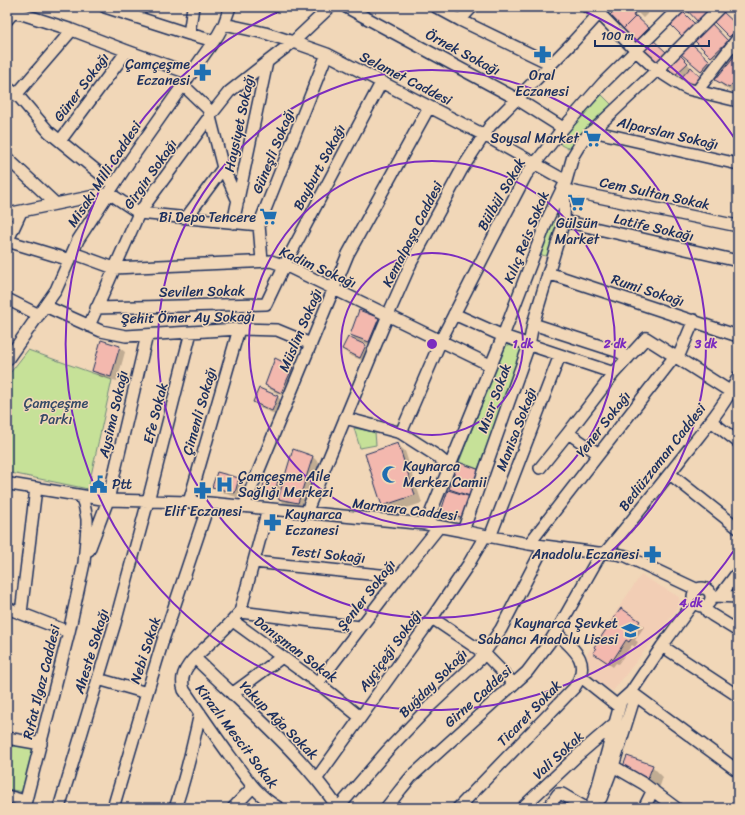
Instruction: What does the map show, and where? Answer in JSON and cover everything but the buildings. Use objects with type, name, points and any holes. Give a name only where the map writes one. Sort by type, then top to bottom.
[{"type":"street","points":[[105,7],[128,11],[189,34],[214,41]]},
{"type":"street","points":[[189,34],[193,7]]},
{"type":"street","name":"Misakı Milli Caddesi","points":[[9,353],[39,315],[56,290],[78,240],[131,159],[214,41],[224,24],[230,7]]},
{"type":"street","name":"Haysiyet Sokağı","points":[[233,223],[267,62],[293,42],[330,7]]},
{"type":"street","name":"Örnek Sokağı","points":[[346,7],[517,98],[563,128]]},
{"type":"street","points":[[436,7],[551,64]]},
{"type":"street","points":[[460,20],[472,7]]},
{"type":"street","points":[[587,7],[602,10],[636,51],[657,70],[682,86],[688,89],[738,101]]},
{"type":"street","name":"Bülbül Sokak","points":[[401,433],[454,314],[526,175],[563,128],[603,83],[680,7]]},
{"type":"street","name":"Kılıç Reis Sokak","points":[[426,524],[503,336],[548,218],[565,185],[573,156],[582,141],[657,70],[720,7]]},
{"type":"street","name":"Kemalpaşa Caddesi","points":[[306,513],[411,263],[462,169],[490,126],[572,44],[602,10]]},
{"type":"street","points":[[7,20],[13,13],[22,14],[72,30],[191,74]]},
{"type":"street","name":"Selamet Caddesi","points":[[224,24],[265,33],[327,54],[535,163],[565,185]]},
{"type":"street","points":[[16,95],[72,30]]},
{"type":"street","points":[[697,91],[738,38]]},
{"type":"street","name":"Güner Sokağı","points":[[60,141],[126,51]]},
{"type":"street","name":"Güneşli Sokağı","points":[[262,261],[259,226],[327,54]]},
{"type":"street","name":"Girgin Sokağı","points":[[89,326],[139,213],[210,116],[230,92],[267,62]]},
{"type":"street","name":"Bayburt Sokağı","points":[[284,266],[381,83]]},
{"type":"street","points":[[183,85],[208,109],[223,168],[238,201]]},
{"type":"street","points":[[7,87],[49,132],[139,213],[259,226]]},
{"type":"street","name":"Müslim Sokağı","points":[[244,506],[348,254],[429,107]]},
{"type":"street","name":"Alparslan Sokağı","points":[[592,131],[738,164]]},
{"type":"street","points":[[7,158],[56,204]]},
{"type":"street","points":[[186,218],[223,168]]},
{"type":"street","name":"Mısır Sokak","points":[[464,531],[529,345],[533,324],[564,221],[565,185]]},
{"type":"street","name":"Cem Sultan Sokak","points":[[565,185],[738,226]]},
{"type":"street","points":[[8,214],[56,204],[112,189]]},
{"type":"street","points":[[7,241],[21,212]]},
{"type":"street","name":"Latife Sokağı","points":[[564,221],[738,262]]},
{"type":"street","name":"Kadim Sokağı","points":[[7,241],[72,256],[114,268],[271,261],[333,289],[490,365]]},
{"type":"street","name":"Sevilen Sokak","points":[[96,308],[266,304],[284,266]]},
{"type":"street","name":"Rumi Sokağı","points":[[548,273],[694,320],[738,336]]},
{"type":"street","points":[[7,299],[39,315]]},
{"type":"street","name":"Şehit Ömer Ay Sokağı","points":[[45,306],[102,331],[126,336],[239,329],[277,330],[311,344]]},
{"type":"street","points":[[454,314],[503,336],[614,373]]},
{"type":"street","name":"Yener Sokağı","points":[[529,544],[675,356],[680,353],[694,320]]},
{"type":"street","points":[[533,324],[619,352],[628,358]]},
{"type":"street","name":"Çimenli Sokağı","points":[[189,502],[239,329]]},
{"type":"street","name":"Efe Sokak","points":[[148,501],[191,332]]},
{"type":"street","name":"Aysima Sokağı","points":[[108,500],[147,335]]},
{"type":"street","points":[[540,468],[614,373],[646,338],[731,392]]},
{"type":"street","name":"Manisa Sokağı","points":[[487,536],[560,355]]},
{"type":"street","name":"Bediüzzaman Caddesi","points":[[603,553],[670,474],[711,421],[731,392],[738,377]]},
{"type":"street","points":[[345,418],[401,433],[450,466]]},
{"type":"street","points":[[711,421],[738,442]]},
{"type":"street","points":[[568,433],[599,454]]},
{"type":"street","points":[[670,474],[738,528]]},
{"type":"street","name":"Marmara Caddesi","points":[[8,483],[108,500],[209,503],[426,524],[529,544],[618,554],[626,556],[696,589],[702,587],[716,596]]},
{"type":"street","points":[[21,613],[36,488]]},
{"type":"street","name":"Rıfat Ilgaz Caddesi","points":[[24,804],[70,632],[84,563],[88,527],[81,496]]},
{"type":"street","name":"Rıfat Ilgaz Caddesi","points":[[84,563],[108,500]]},
{"type":"street","name":"Aheste Sokağı","points":[[59,808],[115,623],[148,501]]},
{"type":"street","name":"Nebi Sokak","points":[[113,808],[164,637],[209,503]]},
{"type":"street","points":[[268,509],[254,562],[237,616],[360,627]]},
{"type":"street","name":"Şenler Sokağı","points":[[318,683],[399,577],[440,527]]},
{"type":"street","name":"Ayçiçeği Sokağı","points":[[316,778],[432,618],[487,536]]},
{"type":"street","name":"Buğday Sokağı","points":[[338,808],[403,734],[479,660],[500,629],[544,546]]},
{"type":"street","name":"Girne Caddesi","points":[[386,808],[411,777],[527,672],[556,633],[603,553]]},
{"type":"street","name":"Testi Sokağı","points":[[254,562],[399,577]]},
{"type":"street","points":[[591,808],[621,701],[631,692],[662,646],[699,604],[708,603],[711,598],[716,596],[738,572]]},
{"type":"street","points":[[696,589],[693,594],[693,599],[712,615],[738,631]]},
{"type":"street","points":[[716,596],[738,597]]},
{"type":"street","points":[[7,608],[70,632]]},
{"type":"street","name":"Danışman Sokak","points":[[237,616],[282,657],[318,683],[360,717]]},
{"type":"street","name":"Kirazlı Mescit Sokak","points":[[237,616],[187,666],[183,675],[182,683],[184,690],[210,729],[253,787],[266,800],[279,808]]},
{"type":"street","points":[[432,618],[484,653],[514,684]]},
{"type":"street","name":"Ticaret Sokak","points":[[458,808],[574,688],[579,681],[581,662],[578,654],[556,633]]},
{"type":"street","points":[[662,646],[738,696]]},
{"type":"street","points":[[232,694],[282,657]]},
{"type":"street","name":"Yakup Ağa Sokak","points":[[194,658],[279,738],[316,778],[338,808]]},
{"type":"street","points":[[580,676],[619,707]]},
{"type":"street","points":[[98,679],[147,693]]},
{"type":"street","points":[[597,808],[613,766],[633,702],[631,692]]},
{"type":"street","points":[[631,692],[738,772]]},
{"type":"street","points":[[175,808],[182,790],[200,712]]},
{"type":"street","name":"Vali Sokak","points":[[522,808],[577,756],[614,724]]},
{"type":"street","points":[[7,738],[40,744]]},
{"type":"street","points":[[613,766],[653,790],[676,808]]},
{"type":"street","points":[[548,783],[558,794],[562,794],[586,808]]},
{"type":"street","points":[[233,808],[253,787]]},
{"type":"street","points":[[644,808],[653,790]]},
{"type":"street","points":[[548,808],[558,794]]},
{"type":"street","points":[[7,796],[24,804]]},
{"type":"shaded area","name":"Kaynarca Şevket Sabancı Anadolu Lisesi","points":[[641,575],[679,597],[680,605],[613,691],[591,679],[587,654]]},
{"type":"green space","points":[[602,95],[613,106],[571,147],[567,148],[561,145],[560,142],[564,134]]},
{"type":"green space","points":[[552,221],[557,223],[558,228],[549,257],[539,254]]},
{"type":"green space","points":[[507,341],[525,348],[478,469],[459,462]]},
{"type":"green space","name":"Çamçeşme Parkı","points":[[28,350],[112,380],[88,489],[7,471],[7,377]]},
{"type":"green space","points":[[354,428],[375,432],[376,445],[360,448]]},
{"type":"green space","points":[[7,743],[35,748],[23,792],[7,789]]},
{"type":"place","name":"Oral Eczanesi","points":[[542,55]]},
{"type":"place","name":"Çamçeşme Eczanesi","points":[[203,72]]},
{"type":"place","name":"Soysal Market","points":[[592,138]]},
{"type":"place","name":"Gülsün Market","points":[[577,203]]},
{"type":"place","name":"Bi Depo Tencere","points":[[269,217]]},
{"type":"place","name":"Kaynarca Merkez Camii","points":[[390,474]]},
{"type":"place","name":"Ptt","points":[[99,484]]},
{"type":"place","name":"Çamçeşme Aile Sağlığı Merkezi","points":[[225,484]]},
{"type":"place","name":"Elif Eczanesi","points":[[203,491]]},
{"type":"place","name":"Kaynarca Eczanesi","points":[[272,522]]},
{"type":"place","name":"Anadolu Eczanesi","points":[[652,554]]},
{"type":"place","name":"Kaynarca Şevket Sabancı Anadolu Lisesi","points":[[631,631]]}]
